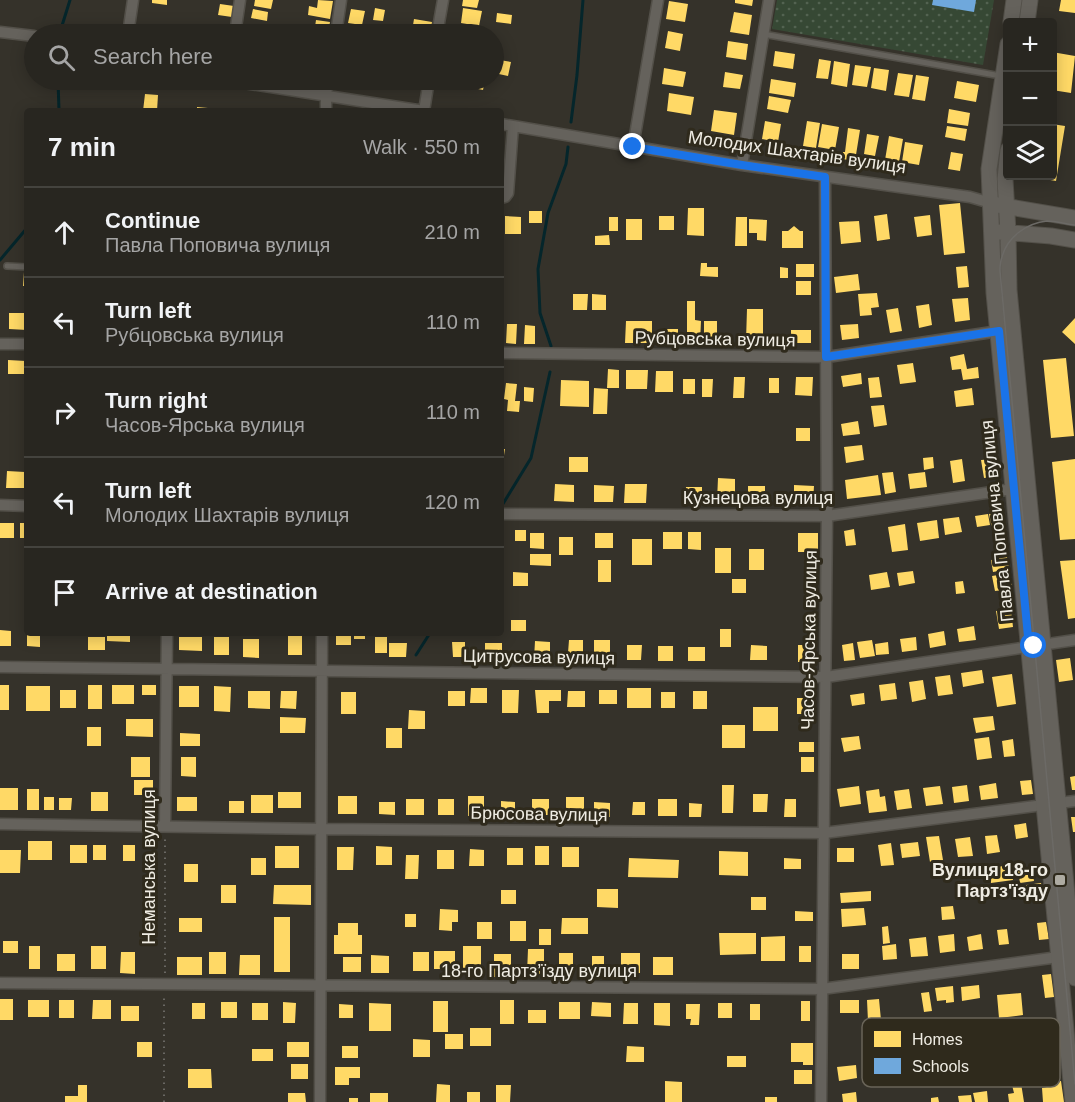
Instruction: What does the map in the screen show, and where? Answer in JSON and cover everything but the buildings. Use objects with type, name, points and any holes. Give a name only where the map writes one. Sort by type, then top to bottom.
[{"type":"main road","points":[[1012,18],[1014,0]]},
{"type":"main road","points":[[1028,18],[1030,0]]},
{"type":"main road","name":"Павла Поповича вулиця","points":[[1003,71],[989,169],[1008,232],[1009,290],[1036,646],[1069,955],[1073,1102]]},
{"type":"main road","name":"Павла Поповича вулиця","points":[[1005,180],[992,232],[994,293],[1013,489],[1036,646]]},
{"type":"main road","name":"Молодих Шахтарів вулиця","points":[[998,205],[1075,218]]},
{"type":"main road","points":[[992,232],[1075,240]]},
{"type":"main road","name":"Павла Поповича вулиця","points":[[1069,955],[1075,978]]},
{"type":"street","points":[[129,24],[133,0]]},
{"type":"street","points":[[236,24],[240,0]]},
{"type":"street","points":[[337,24],[341,0]]},
{"type":"street","points":[[439,24],[443,0]]},
{"type":"street","points":[[633,147],[658,0]]},
{"type":"street","points":[[742,165],[769,0]]},
{"type":"street","points":[[0,32],[24,35]]},
{"type":"street","points":[[293,90],[406,108]]},
{"type":"street","points":[[326,108],[327,90]]},
{"type":"street","points":[[424,108],[427,90]]},
{"type":"street","name":"Молодих Шахтарів вулиця","points":[[504,124],[742,165],[970,197],[998,205]]},
{"type":"street","points":[[504,197],[508,193],[513,126]]},
{"type":"street","name":"Часов-Ярська вулиця","points":[[821,1102],[827,516],[825,177]]},
{"type":"street","name":"Рубцовська вулиця","points":[[504,353],[826,357],[999,331]]},
{"type":"street","points":[[0,344],[24,344]]},
{"type":"street","name":"Кузнецова вулиця","points":[[504,514],[827,516],[1013,489]]},
{"type":"street","points":[[0,505],[24,506]]},
{"type":"street","name":"Неманська вулиця","points":[[165,826],[167,636]]},
{"type":"street","points":[[320,1102],[322,636]]},
{"type":"street","name":"Цитрусова вулиця","points":[[0,667],[825,676],[1075,640]]},
{"type":"street","name":"Брюсова вулиця","points":[[0,824],[824,833],[1075,801]]},
{"type":"street","name":"18-го Партз’їзду вулиця","points":[[0,983],[822,989],[1069,955]]},
{"type":"lane","points":[[763,34],[1002,76]]},
{"type":"lane","points":[[7,266],[24,267]]},
{"type":"path","name":"Неманська вулиця","points":[[164,1102],[165,826]]},
{"type":"green space","points":[[777,0],[994,0],[983,65],[772,29]]},
{"type":"waterway","points":[[62,24],[70,0]]},
{"type":"waterway","points":[[571,122],[583,0]]},
{"type":"waterway","points":[[58,90],[59,108]]},
{"type":"waterway","points":[[551,346],[540,313],[538,269],[548,213],[566,164],[568,147]]},
{"type":"waterway","points":[[0,260],[24,232]]},
{"type":"waterway","points":[[504,502],[531,458],[550,372]]},
{"type":"waterway","points":[[416,655],[428,636]]},
{"type":"tram line","points":[[1075,225],[1047,221],[1025,228],[1008,243],[1000,264],[1075,1084]]},
{"type":"place","name":"Вулиця 18-го Партз'їзду","points":[[1060,880]]},
{"type":"route","points":[[633,147],[825,177],[826,357],[999,331],[1029,647],[1034,646]]}]
